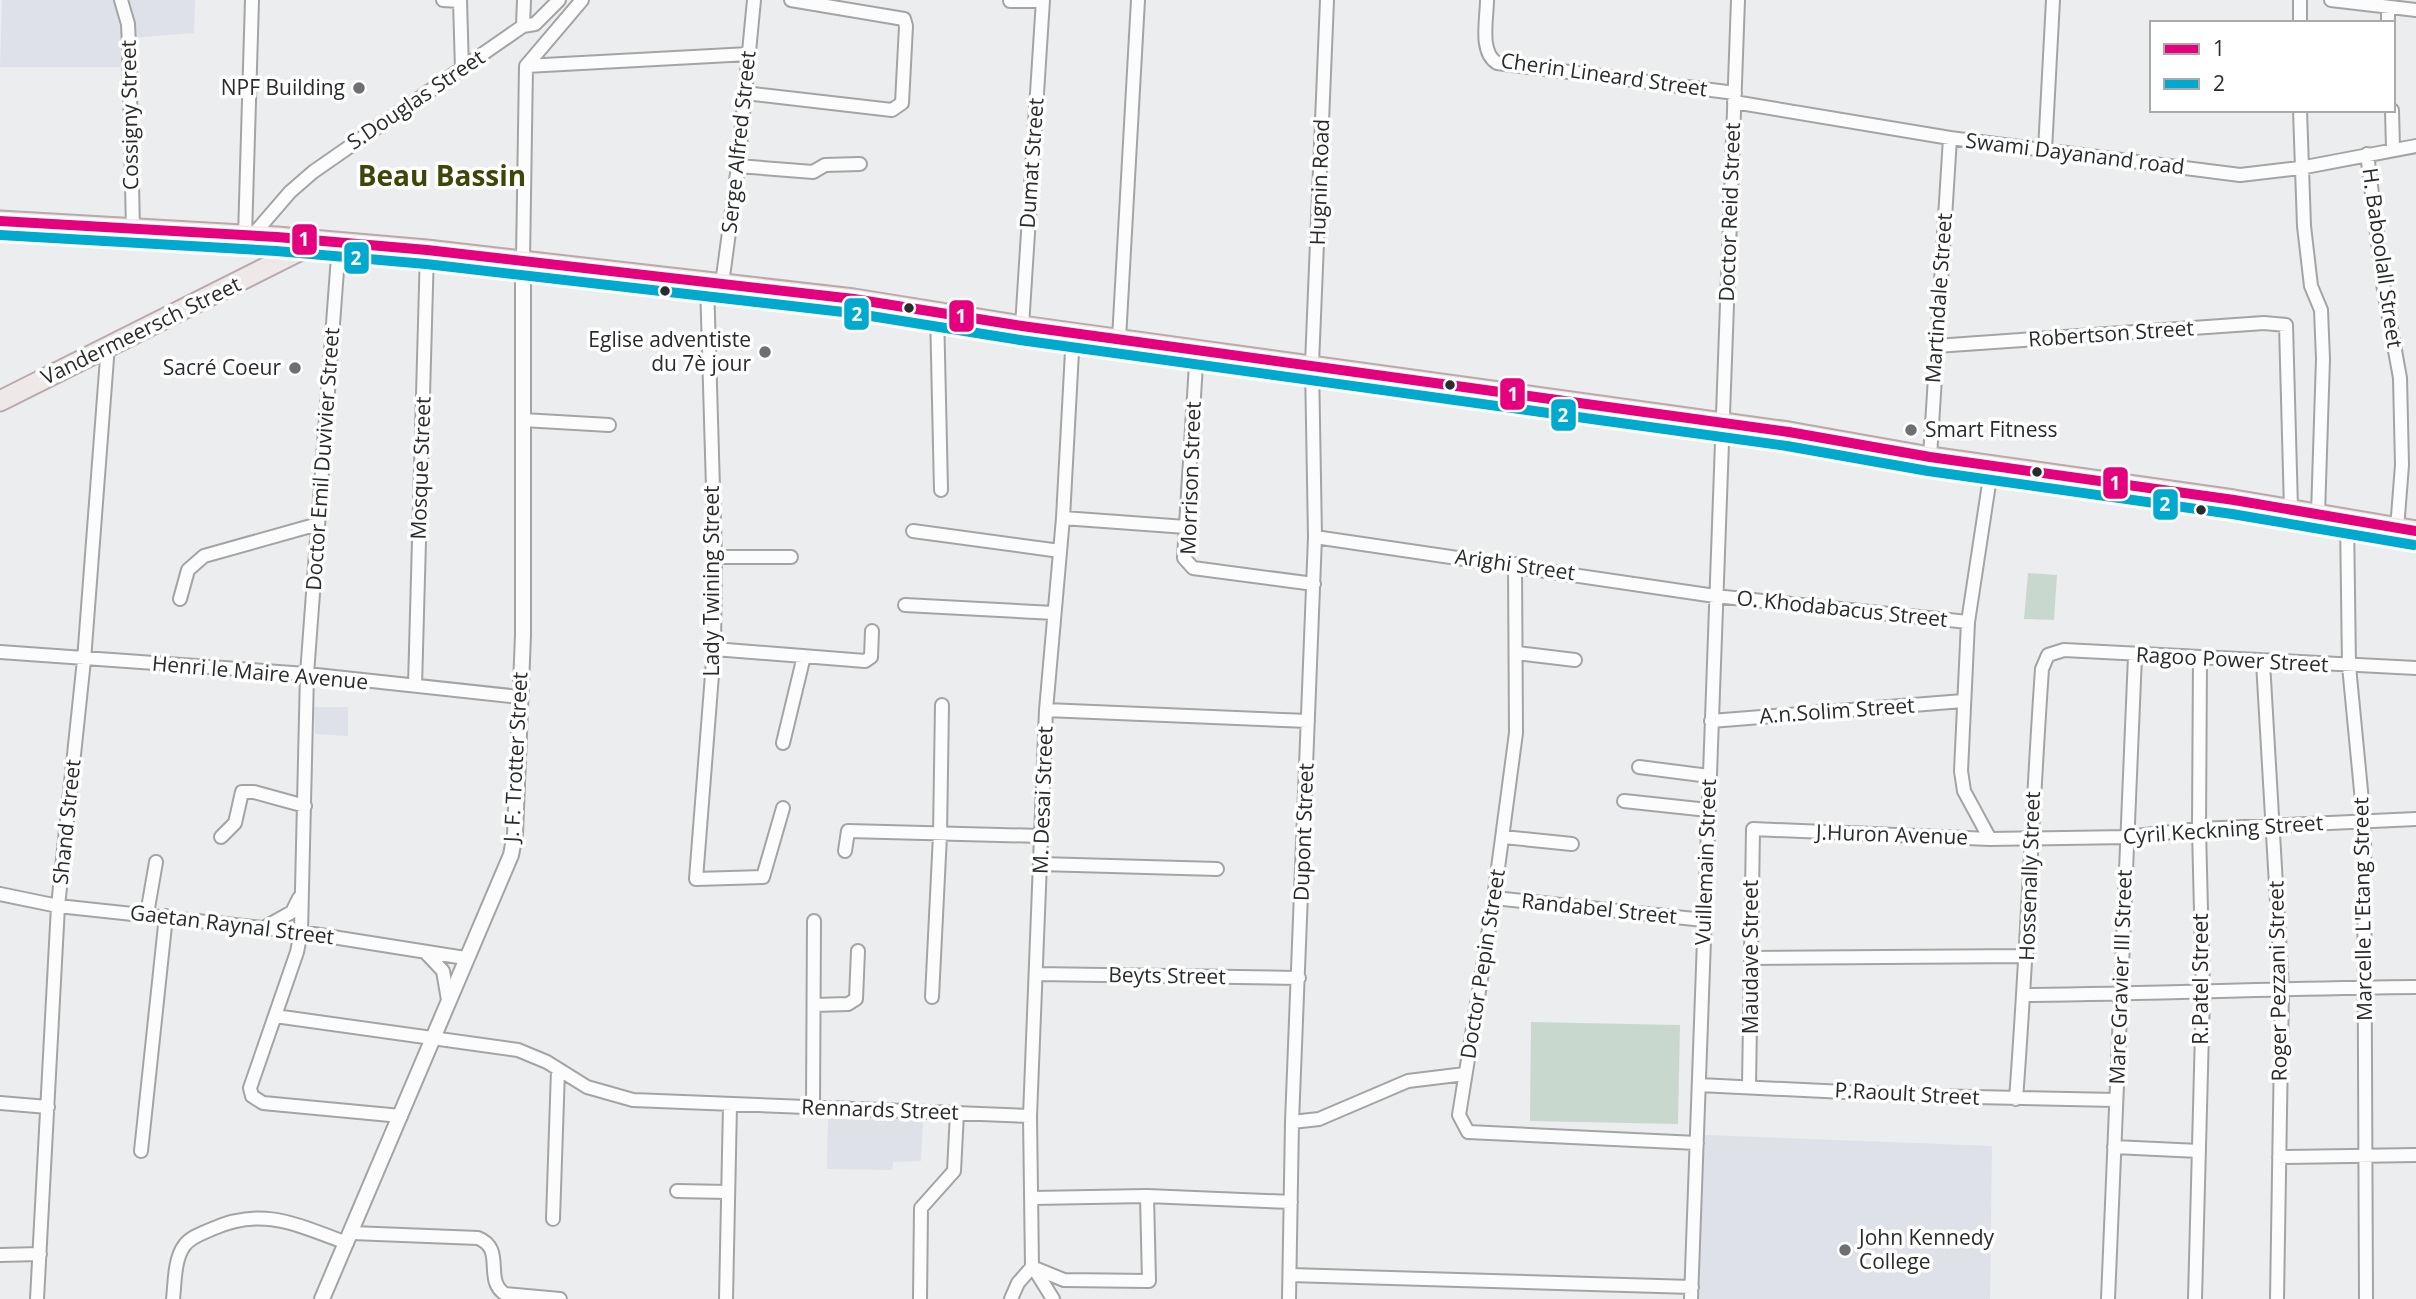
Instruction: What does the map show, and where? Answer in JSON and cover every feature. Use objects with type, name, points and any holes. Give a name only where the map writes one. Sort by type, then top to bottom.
[{"type":"main road","points":[[0,222],[427,250],[937,311],[1073,334],[1197,348],[1788,432],[1930,457],[2291,509],[2406,530]]},
{"type":"main road","name":"Vandermeersch Street","points":[[0,401],[319,241]]},
{"type":"street","name":"Cossigny Street","points":[[121,0],[128,24],[130,46],[133,230]]},
{"type":"street","points":[[241,236],[252,0]]},
{"type":"street","points":[[443,0],[460,0],[462,70]]},
{"type":"street","points":[[523,26],[524,0]]},
{"type":"street","name":"S.Douglas Street","points":[[241,236],[313,172],[523,26],[535,24],[559,0]]},
{"type":"street","points":[[523,260],[526,66],[582,0]]},
{"type":"street","name":"Serge Alfred Street","points":[[715,283],[738,166],[754,0]]},
{"type":"street","points":[[745,93],[892,110],[902,103],[906,26],[904,19],[791,0]]},
{"type":"street","points":[[1119,338],[1138,0]]},
{"type":"street","name":"Hugnin Road","points":[[1312,364],[1327,0]]},
{"type":"street","name":"Cherin Lineard Street","points":[[1487,0],[1487,50],[1490,58],[1497,63],[1735,98]]},
{"type":"street","name":"Doctor Reid Street","points":[[1721,424],[1738,0]]},
{"type":"street","points":[[2045,150],[2053,0]]},
{"type":"street","points":[[2300,0],[2300,21]]},
{"type":"street","points":[[2331,0],[2416,10]]},
{"type":"street","points":[[1010,1],[1043,1]]},
{"type":"street","name":"Dumat Street","points":[[1022,326],[1043,1]]},
{"type":"street","points":[[2388,7],[2388,21]]},
{"type":"street","points":[[526,66],[749,54]]},
{"type":"street","name":"Swami Dayanand road","points":[[1735,98],[1950,138],[2240,175],[2300,168],[2393,148],[2416,146]]},
{"type":"street","points":[[2300,112],[2300,168],[2311,286],[2321,310],[2323,359],[2318,514]]},
{"type":"street","points":[[2392,112],[2393,148]]},
{"type":"street","name":"Martindale Street","points":[[1930,457],[1950,138]]},
{"type":"street","name":"H. Baboolall Street","points":[[2367,154],[2384,290],[2400,378],[2406,530]]},
{"type":"street","points":[[738,166],[813,172],[829,164],[860,164]]},
{"type":"street","name":"Doctor Emil Duvivier Street","points":[[339,243],[307,674],[301,932],[297,952],[252,1079],[252,1096],[264,1103],[401,1116]]},
{"type":"street","name":"Mosque Street","points":[[415,686],[427,250]]},
{"type":"street","name":"J. F. Trotter Street","points":[[322,1299],[511,855],[515,834],[520,697],[523,260]]},
{"type":"street","name":"Lady Twining Street","points":[[715,283],[714,649],[696,879],[763,877],[783,808]]},
{"type":"street","points":[[937,311],[941,491]]},
{"type":"street","name":"Robertson Street","points":[[1936,346],[2264,323],[2286,325],[2291,509]]},
{"type":"street","name":"M. Desai Street","points":[[1032,1267],[1030,1116],[1046,710],[1063,518],[1073,334]]},
{"type":"street","name":"Shand Street","points":[[37,1299],[58,906],[85,660],[108,345]]},
{"type":"street","name":"Morrison Street","points":[[1197,348],[1184,558],[1193,568],[1314,584]]},
{"type":"street","name":"Dupont Street","points":[[1289,1299],[1292,1122],[1314,584],[1312,364]]},
{"type":"street","points":[[523,420],[609,425]]},
{"type":"street","name":"Vuillemain Street","points":[[1692,1293],[1721,424]]},
{"type":"street","points":[[1990,839],[1964,791],[1961,771],[1968,622],[1992,464]]},
{"type":"street","points":[[1063,518],[1186,527]]},
{"type":"street","name":"Marcelle L'Etang Street","points":[[2347,519],[2349,666],[2364,822],[2366,1299]]},
{"type":"street","points":[[180,599],[182,582],[188,570],[204,556],[318,524]]},
{"type":"street","points":[[913,531],[1060,551]]},
{"type":"street","name":"Arighi Street","points":[[1315,537],[1515,564],[1715,596]]},
{"type":"street","points":[[715,557],[791,557]]},
{"type":"street","name":"Doctor Pepin Street","points":[[1515,564],[1517,733],[1459,1115],[1468,1132],[1697,1143]]},
{"type":"street","name":"O. Khodabacus Street","points":[[1715,596],[1968,622]]},
{"type":"street","points":[[905,605],[1054,613]]},
{"type":"street","points":[[714,649],[865,661],[871,657],[872,631]]},
{"type":"street","name":"Ragoo Power Street","points":[[2048,655],[2064,650],[2263,663],[2416,668]]},
{"type":"street","name":"Henri le Maire Avenue","points":[[0,652],[307,674],[520,697]]},
{"type":"street","points":[[1517,653],[1575,660]]},
{"type":"street","name":"Hossenally Street","points":[[2016,1099],[2028,956],[2030,838],[2042,669],[2048,655]]},
{"type":"street","points":[[783,743],[804,656]]},
{"type":"street","name":"Mare Gravier III Street","points":[[2108,1299],[2135,656]]},
{"type":"street","name":"R.Patel Street","points":[[2195,1299],[2203,994],[2199,829],[2200,659]]},
{"type":"street","name":"Roger Pezzani Street","points":[[2263,663],[2282,988],[2277,1299]]},
{"type":"street","name":"A.n.Solim Street","points":[[1711,720],[1963,701]]},
{"type":"street","points":[[932,997],[940,835],[942,705]]},
{"type":"street","points":[[1046,710],[1308,720]]},
{"type":"street","points":[[1639,767],[1709,776]]},
{"type":"street","points":[[220,837],[235,822],[242,792],[254,792],[305,806]]},
{"type":"street","points":[[1624,801],[1708,810]]},
{"type":"street","name":"Cyril Keckning Street","points":[[2030,838],[2127,836],[2199,829],[2416,818]]},
{"type":"street","name":"J.Huron Avenue","points":[[1753,829],[1990,839],[2030,838]]},
{"type":"street","name":"Maudave Street","points":[[1749,1086],[1753,829]]},
{"type":"street","points":[[845,851],[848,831],[1041,836]]},
{"type":"street","points":[[1503,837],[1573,844]]},
{"type":"street","points":[[147,914],[156,862]]},
{"type":"street","points":[[1040,864],[1217,869]]},
{"type":"street","points":[[264,927],[283,920],[292,912],[303,888]]},
{"type":"street","name":"Gaetan Raynal Street","points":[[0,894],[58,906],[264,927],[465,958]]},
{"type":"street","name":"Randabel Street","points":[[1494,898],[1704,920]]},
{"type":"street","points":[[141,1151],[166,916]]},
{"type":"street","points":[[813,1107],[814,921]]},
{"type":"street","points":[[423,951],[435,960],[443,971],[448,1000]]},
{"type":"street","points":[[814,1005],[848,1004],[856,999],[858,951]]},
{"type":"street","points":[[1753,958],[2028,956]]},
{"type":"street","name":"Beyts Street","points":[[1036,975],[1299,978]]},
{"type":"street","points":[[2024,995],[2203,994],[2282,988],[2416,987]]},
{"type":"street","name":"Rennards Street","points":[[275,1016],[518,1050],[534,1055],[587,1087],[608,1095],[730,1105],[1030,1116]]},
{"type":"street","points":[[553,1219],[558,1070]]},
{"type":"street","points":[[1292,1122],[1319,1119],[1408,1081],[1465,1074]]},
{"type":"street","name":"P.Raoult Street","points":[[1699,1084],[2016,1099],[2116,1100]]},
{"type":"street","points":[[0,1103],[48,1107]]},
{"type":"street","points":[[726,1299],[730,1105]]},
{"type":"street","points":[[920,1299],[921,1208],[954,1171],[957,1113]]},
{"type":"street","points":[[2114,1147],[2199,1151]]},
{"type":"street","points":[[2279,1157],[2416,1155]]},
{"type":"street","points":[[677,1191],[728,1192]]},
{"type":"street","points":[[1033,1198],[1147,1196],[1291,1202]]},
{"type":"street","points":[[1032,1267],[1064,1280],[1149,1281],[1147,1196]]},
{"type":"street","points":[[173,1299],[178,1262],[184,1245],[194,1237],[238,1218],[264,1218],[349,1238],[478,1238],[485,1241],[494,1253],[494,1279],[499,1290],[505,1294],[560,1299]]},
{"type":"street","points":[[0,1255],[40,1254]]},
{"type":"street","points":[[1011,1299],[1018,1283],[1032,1267]]},
{"type":"street","points":[[1032,1267],[1053,1299]]},
{"type":"street","points":[[1290,1275],[1692,1293]]},
{"type":"shaded area","points":[[2,0],[195,0],[194,33],[131,38],[130,67],[0,67]]},
{"type":"shaded area","points":[[2028,573],[2057,575],[2054,620],[2024,619]]},
{"type":"shaded area","points":[[314,707],[348,707],[348,736],[315,734]]},
{"type":"shaded area","points":[[1531,1022],[1680,1025],[1678,1124],[1530,1121]]},
{"type":"shaded area","points":[[828,1116],[923,1119],[921,1161],[893,1162],[892,1170],[827,1169]]},
{"type":"shaded area","name":"John Kennedy College","points":[[1705,1135],[1992,1146],[1990,1299],[1698,1299]]},
{"type":"transit line","name":"1","points":[[0,221],[277,237],[427,250],[854,299],[1022,326],[1789,432],[1930,457],[2234,500],[2416,531]]},
{"type":"transit line","name":"2","points":[[0,235],[276,251],[426,264],[852,313],[1020,340],[1787,446],[1928,471],[2232,514],[2414,545]]},
{"type":"place","name":"NPF Building","points":[[359,88]]},
{"type":"place","name":"Eglise adventiste du 7è jour","points":[[765,352]]},
{"type":"place","name":"Sacré Coeur","points":[[295,368]]},
{"type":"place","name":"Smart Fitness","points":[[1911,430]]},
{"type":"place","name":"John Kennedy College","points":[[1845,1250]]},
{"type":"district","name":"Beau Bassin","points":[[442,176]]}]
